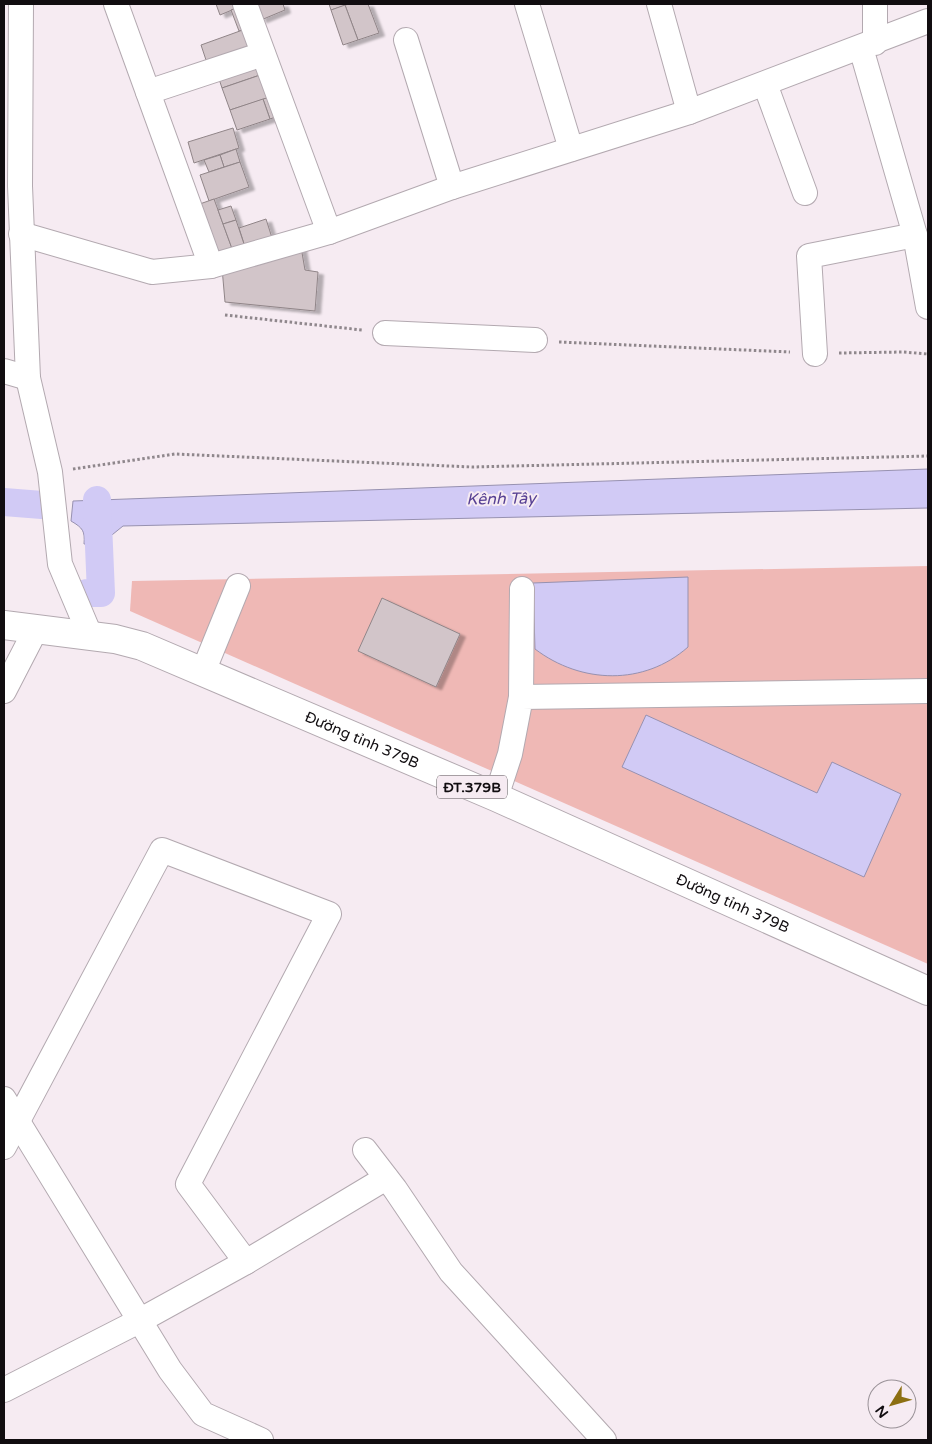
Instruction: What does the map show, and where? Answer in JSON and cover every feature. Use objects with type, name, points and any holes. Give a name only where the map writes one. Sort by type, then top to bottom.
[{"type":"main road","name":"Đường tỉnh 379B","points":[[4,625],[90,635],[142,646],[496,797],[928,990]]},
{"type":"street","points":[[21,4],[12,186],[21,234],[28,378],[50,472],[60,564],[90,635]]},
{"type":"street","points":[[116,4],[211,266]]},
{"type":"street","points":[[245,4],[329,232]]},
{"type":"street","points":[[527,4],[571,149]]},
{"type":"street","points":[[659,4],[689,112]]},
{"type":"street","points":[[876,4],[868,46],[915,235],[928,307]]},
{"type":"street","points":[[21,234],[152,272],[211,266],[329,232],[452,187],[689,112],[868,46],[928,21]]},
{"type":"street","points":[[406,40],[452,187]]},
{"type":"street","points":[[148,92],[263,54]]},
{"type":"street","points":[[765,84],[804,193]]},
{"type":"street","points":[[815,354],[810,256],[915,235]]},
{"type":"street","points":[[386,333],[534,340]]},
{"type":"street","points":[[4,371],[28,378]]},
{"type":"street","points":[[203,672],[238,586]]},
{"type":"street","points":[[496,797],[510,754],[521,697],[522,590]]},
{"type":"street","points":[[4,691],[36,629]]},
{"type":"street","points":[[521,697],[928,691]]},
{"type":"street","points":[[4,1147],[162,850],[329,914],[188,1184],[246,1262]]},
{"type":"street","points":[[4,1099],[139,1321],[170,1370],[203,1414],[226,1434],[261,1440]]},
{"type":"street","points":[[365,1150],[451,1272],[604,1440]]},
{"type":"street","points":[[4,1390],[139,1321],[246,1262],[386,1178]]},
{"type":"path","points":[[225,315],[386,333]]},
{"type":"path","points":[[534,340],[815,354],[903,352],[928,354]]},
{"type":"path","points":[[50,472],[175,454],[472,467],[928,456]]},
{"type":"shaded area","points":[[928,566],[928,964],[130,611],[132,581]]},
{"type":"water","name":"Kênh Tây","points":[[928,469],[928,508],[123,526],[102,543],[84,544],[82,530],[71,521],[73,501]]},
{"type":"water","points":[[688,577],[688,647],[671,660],[652,669],[612,676],[592,674],[572,669],[553,661],[535,649],[533,583]]},
{"type":"water","points":[[646,715],[817,793],[832,762],[901,794],[864,877],[622,767]]},
{"type":"building","points":[[216,4],[243,4],[244,5],[220,15]]},
{"type":"building","points":[[255,4],[283,4],[285,10],[261,20]]},
{"type":"building","points":[[329,4],[350,4],[331,10]]},
{"type":"building","points":[[368,4],[379,33],[358,40],[345,5]]},
{"type":"building","points":[[244,5],[251,27],[239,31],[231,10]]},
{"type":"building","points":[[345,5],[358,40],[343,45],[331,10]]},
{"type":"building","points":[[251,27],[260,52],[209,69],[201,45]]},
{"type":"building","points":[[261,58],[266,73],[222,88],[217,73]]},
{"type":"building","points":[[266,73],[274,96],[230,110],[222,88]]},
{"type":"building","points":[[274,96],[281,115],[270,119],[263,99]]},
{"type":"building","points":[[263,99],[270,119],[237,130],[230,110]]},
{"type":"building","points":[[233,128],[239,148],[194,163],[188,142]]},
{"type":"building","points":[[236,149],[240,162],[224,167],[220,155]]},
{"type":"building","points":[[220,155],[224,167],[209,172],[204,160]]},
{"type":"building","points":[[240,162],[249,187],[209,201],[200,175]]},
{"type":"building","points":[[214,199],[234,254],[213,261],[194,206]]},
{"type":"building","points":[[231,206],[236,220],[223,224],[218,210]]},
{"type":"building","points":[[266,219],[273,241],[246,250],[239,228]]},
{"type":"building","points":[[236,220],[246,250],[234,254],[223,224]]},
{"type":"building","points":[[301,247],[305,270],[318,272],[315,311],[225,302],[222,268]]},
{"type":"building","points":[[382,598],[460,634],[436,687],[358,651]]},
{"type":"waterway","points":[[87,593],[101,593],[97,500]]},
{"type":"waterway","points":[[4,502],[42,505]]}]
